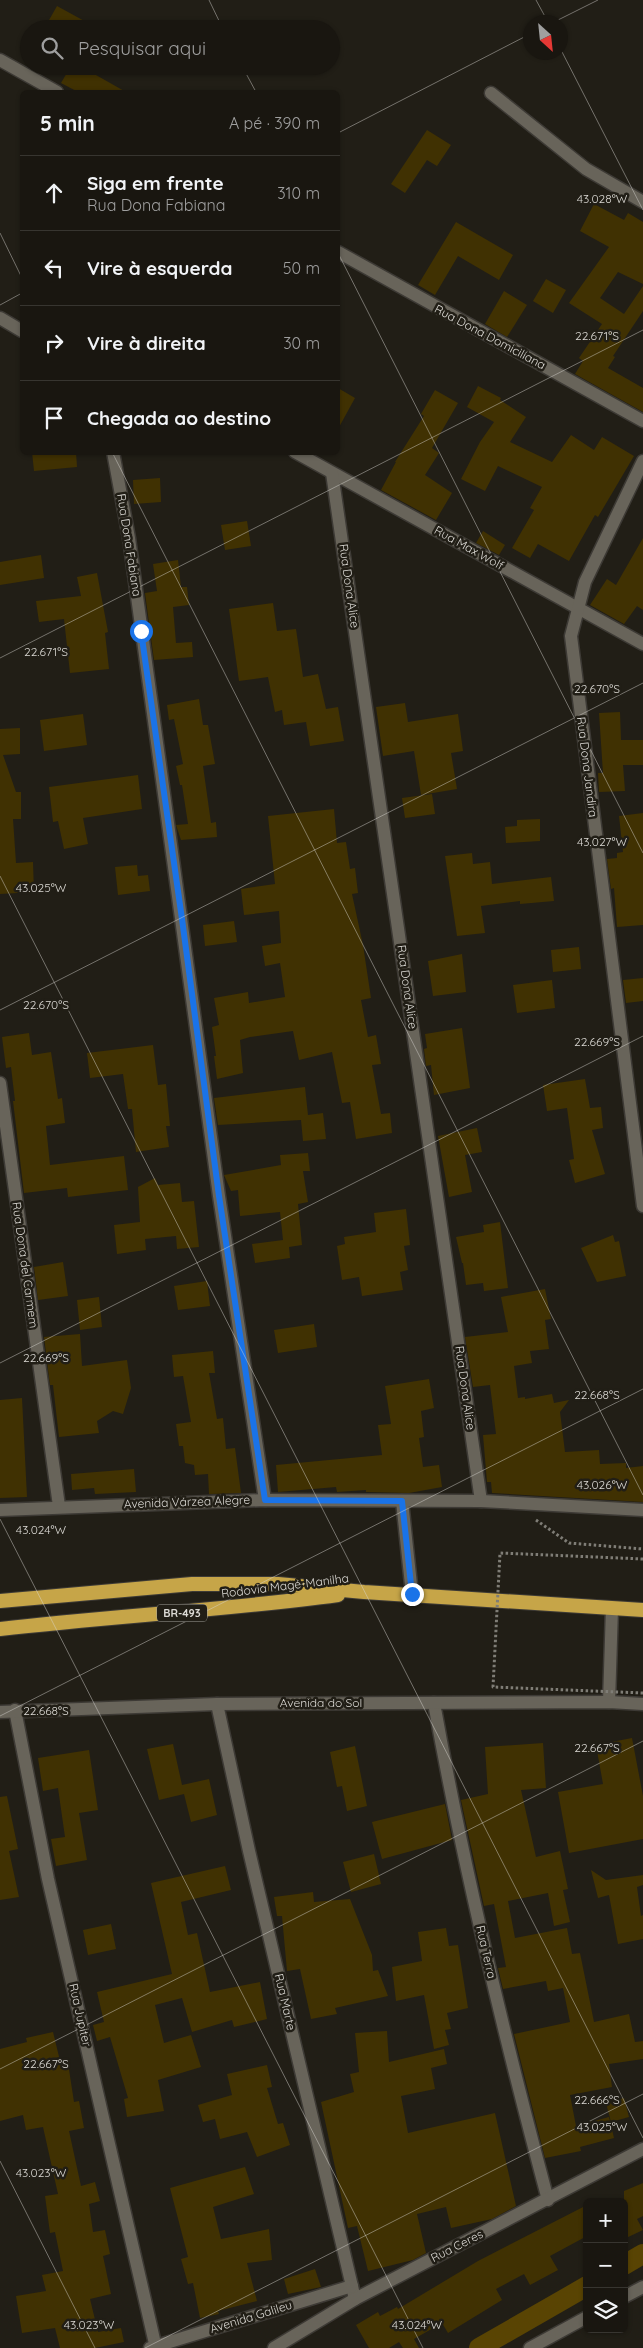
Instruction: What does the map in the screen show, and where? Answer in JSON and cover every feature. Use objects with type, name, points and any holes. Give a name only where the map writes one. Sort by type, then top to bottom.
[{"type":"highway","name":"Rodovia Magé-Manilha","points":[[0,1601],[192,1584],[278,1584],[364,1592],[643,1610]]},
{"type":"highway","name":"Rodovia Magé-Manilha","points":[[0,1629],[62,1622],[193,1612],[364,1592]]},
{"type":"street","points":[[0,60],[20,71]]},
{"type":"street","points":[[27,75],[53,90]]},
{"type":"street","points":[[491,93],[586,169],[643,202]]},
{"type":"street","name":"Rua Dona Domiciliana","points":[[340,253],[643,421]]},
{"type":"street","points":[[0,318],[20,330]]},
{"type":"street","name":"Rua Dona Fabiana","points":[[114,455],[129,538],[219,1196],[265,1500]]},
{"type":"street","name":"Rua Max Wolf","points":[[300,455],[643,644]]},
{"type":"street","name":"Rua Dona Jandira","points":[[643,461],[585,582],[576,608],[571,636],[643,1206]]},
{"type":"street","name":"Rua Dona Alice","points":[[332,473],[481,1501]]},
{"type":"street","name":"Rua Dona del Carmem","points":[[0,1083],[59,1506]]},
{"type":"street","name":"Avenida Várzea Alegre","points":[[0,1510],[59,1506],[265,1500],[481,1501],[643,1510]]},
{"type":"street","points":[[402,1501],[412,1594]]},
{"type":"street","points":[[609,1702],[612,1608]]},
{"type":"street","name":"Avenida do Sol","points":[[0,1712],[217,1704],[609,1702],[643,1704]]},
{"type":"street","name":"Rua Terra","points":[[434,1703],[451,1796],[475,1904],[516,2081],[548,2200]]},
{"type":"street","name":"Rua Marte","points":[[217,1704],[249,1852],[355,2299]]},
{"type":"street","name":"Rua Jupiter","points":[[15,1710],[48,1879],[153,2348]]},
{"type":"street","name":"Rua Ceres","points":[[274,2348],[355,2299],[643,2149]]},
{"type":"street","name":"Avenida Galileu","points":[[153,2348],[352,2286]]},
{"type":"street","points":[[628,2295],[643,2287]]},
{"type":"street","points":[[530,2348],[583,2320]]},
{"type":"path","points":[[513,1503],[570,1543],[643,1548]]},
{"type":"path","points":[[643,1559],[500,1553],[493,1687],[643,1694]]},
{"type":"building","points":[[57,6],[83,20],[49,20]]},
{"type":"building","points":[[66,75],[96,75],[122,90],[74,90],[61,83]]},
{"type":"building","points":[[427,130],[451,145],[437,166],[427,160],[405,193],[391,184]]},
{"type":"building","points":[[594,204],[624,220],[628,213],[643,222],[643,284],[618,272],[600,298],[624,314],[643,286],[643,311],[613,356],[615,357],[608,368],[643,388],[643,412],[575,374],[583,361],[579,358],[602,324],[569,303],[609,247],[580,231]]},
{"type":"building","points":[[456,222],[513,255],[499,280],[458,256],[435,295],[418,285]]},
{"type":"building","points":[[546,279],[566,290],[553,313],[533,301]]},
{"type":"building","points":[[504,291],[527,305],[507,337],[485,324]]},
{"type":"building","points":[[478,386],[501,398],[500,400],[526,417],[510,442],[552,462],[571,435],[594,450],[602,437],[634,456],[598,517],[595,515],[569,561],[538,544],[530,558],[512,548],[534,510],[530,508],[542,487],[498,466],[485,491],[461,479],[480,442],[494,422],[467,407]]},
{"type":"building","points":[[340,389],[355,398],[340,425]]},
{"type":"building","points":[[435,390],[458,403],[432,448],[439,453],[425,475],[452,493],[436,520],[381,490],[395,462],[424,416],[421,414]]},
{"type":"building","points":[[32,455],[76,455],[77,467],[34,471]]},
{"type":"building","points":[[160,478],[161,502],[134,504],[133,480]]},
{"type":"building","points":[[247,521],[251,546],[225,550],[221,525]]},
{"type":"building","points":[[483,531],[505,545],[499,555],[476,543]]},
{"type":"building","points":[[643,538],[643,610],[637,606],[624,624],[590,605],[607,579],[616,585]]},
{"type":"building","points":[[41,555],[44,578],[0,585],[0,562]]},
{"type":"building","points":[[178,560],[181,587],[187,587],[189,605],[173,607],[176,643],[192,642],[193,657],[154,660],[145,593],[157,591],[153,564]]},
{"type":"building","points":[[97,573],[108,632],[105,633],[109,669],[70,673],[64,619],[39,622],[36,601],[81,596],[77,577]]},
{"type":"building","points":[[273,603],[277,631],[296,629],[303,677],[318,674],[326,709],[338,707],[344,741],[310,746],[306,722],[284,725],[282,710],[275,712],[268,677],[239,681],[229,609]]},
{"type":"building","points":[[199,699],[203,725],[208,725],[215,764],[203,766],[211,823],[216,822],[217,837],[181,840],[176,825],[188,824],[182,785],[180,785],[176,766],[183,764],[174,719],[169,720],[167,705]]},
{"type":"building","points":[[405,703],[408,722],[458,714],[463,751],[451,753],[457,789],[421,795],[414,751],[383,756],[376,707]]},
{"type":"building","points":[[620,712],[621,740],[643,740],[643,765],[623,765],[625,791],[599,792],[598,773],[603,773],[599,713]]},
{"type":"building","points":[[83,714],[87,745],[44,751],[40,720]]},
{"type":"building","points":[[20,728],[20,754],[3,755],[16,792],[21,792],[21,819],[13,819],[16,863],[33,862],[34,892],[0,894],[0,729]]},
{"type":"building","points":[[138,775],[142,809],[83,818],[88,844],[64,849],[58,821],[53,822],[49,787]]},
{"type":"building","points":[[432,794],[435,814],[405,818],[402,798]]},
{"type":"building","points":[[334,809],[337,843],[346,842],[350,869],[355,868],[358,893],[352,894],[363,945],[371,998],[361,1000],[368,1037],[376,1035],[381,1064],[372,1065],[381,1114],[390,1113],[392,1133],[356,1139],[350,1102],[342,1103],[332,1052],[299,1060],[293,1031],[250,1037],[240,1040],[243,1073],[217,1079],[212,1027],[219,1025],[214,998],[248,992],[249,1003],[285,997],[280,963],[265,966],[262,946],[281,943],[279,911],[244,915],[241,889],[275,884],[268,816]]},
{"type":"building","points":[[643,813],[643,925],[617,927],[614,888],[611,889],[607,859],[617,858],[617,853],[623,852],[619,816]]},
{"type":"building","points":[[540,819],[540,841],[506,843],[505,827],[517,826],[517,820]]},
{"type":"building","points":[[472,853],[473,864],[490,862],[492,884],[551,877],[554,901],[520,904],[520,901],[481,906],[485,933],[457,936],[445,856]]},
{"type":"building","points":[[137,865],[138,876],[148,875],[150,891],[118,895],[115,867]]},
{"type":"building","points":[[234,921],[237,942],[205,946],[203,925]]},
{"type":"building","points":[[579,947],[581,969],[553,972],[551,950]]},
{"type":"building","points":[[462,954],[466,992],[433,996],[428,961]]},
{"type":"building","points":[[643,978],[643,1001],[626,1003],[623,980]]},
{"type":"building","points":[[552,980],[555,1008],[517,1013],[513,985]]},
{"type":"building","points":[[462,1028],[470,1088],[434,1095],[431,1065],[426,1066],[424,1049],[427,1048],[425,1034]]},
{"type":"building","points":[[29,1033],[32,1055],[51,1052],[58,1099],[62,1098],[65,1123],[46,1126],[50,1165],[124,1156],[128,1190],[68,1197],[67,1188],[24,1193],[11,1067],[6,1068],[2,1037]]},
{"type":"building","points":[[153,1045],[158,1085],[166,1084],[170,1126],[166,1126],[169,1147],[136,1152],[132,1109],[128,1109],[123,1074],[90,1078],[87,1053]]},
{"type":"building","points":[[585,1079],[590,1108],[601,1107],[603,1128],[592,1130],[605,1174],[575,1183],[569,1160],[574,1159],[567,1108],[547,1111],[543,1085]]},
{"type":"building","points":[[305,1087],[308,1115],[323,1113],[326,1139],[303,1141],[301,1120],[218,1125],[214,1098]]},
{"type":"building","points":[[477,1128],[482,1152],[465,1155],[472,1192],[449,1197],[438,1136]]},
{"type":"building","points":[[308,1153],[310,1171],[303,1171],[308,1202],[298,1204],[302,1245],[289,1247],[290,1258],[255,1263],[252,1244],[283,1240],[280,1212],[240,1216],[238,1190],[231,1191],[224,1175],[281,1165],[280,1155]]},
{"type":"building","points":[[155,1178],[158,1185],[180,1183],[182,1202],[194,1201],[199,1247],[177,1249],[176,1236],[145,1239],[146,1250],[117,1254],[114,1225],[140,1222],[138,1187]]},
{"type":"building","points":[[406,1209],[410,1245],[404,1246],[408,1270],[400,1272],[403,1290],[362,1296],[359,1277],[342,1280],[337,1246],[345,1244],[344,1237],[376,1232],[374,1213]]},
{"type":"building","points":[[500,1222],[508,1288],[484,1291],[483,1283],[466,1285],[463,1263],[456,1237],[484,1232],[483,1225]]},
{"type":"building","points":[[613,1235],[615,1242],[619,1241],[626,1276],[597,1282],[581,1248]]},
{"type":"building","points":[[63,1262],[68,1296],[38,1300],[34,1267]]},
{"type":"building","points":[[207,1281],[210,1306],[178,1310],[174,1286]]},
{"type":"building","points":[[545,1289],[551,1319],[545,1320],[549,1349],[530,1351],[532,1363],[514,1366],[518,1398],[525,1397],[525,1399],[552,1394],[554,1403],[569,1400],[560,1412],[565,1452],[599,1450],[600,1464],[626,1463],[626,1468],[643,1466],[643,1502],[492,1493],[491,1482],[487,1482],[483,1435],[496,1434],[490,1385],[473,1387],[465,1337],[508,1332],[501,1297]]},
{"type":"building","points":[[99,1297],[102,1327],[80,1330],[77,1300]]},
{"type":"building","points":[[314,1324],[317,1347],[278,1353],[274,1330]]},
{"type":"building","points":[[80,1334],[82,1366],[127,1360],[131,1388],[123,1414],[113,1411],[97,1421],[99,1433],[59,1437],[53,1385],[50,1385],[44,1337]]},
{"type":"building","points":[[213,1351],[215,1373],[209,1373],[217,1419],[223,1418],[226,1449],[235,1448],[241,1493],[209,1494],[208,1474],[195,1475],[194,1465],[185,1463],[183,1446],[179,1446],[176,1424],[191,1422],[183,1376],[174,1377],[172,1355]]},
{"type":"building","points":[[429,1379],[434,1408],[421,1411],[424,1437],[419,1438],[423,1467],[439,1465],[442,1487],[409,1493],[366,1492],[366,1490],[337,1492],[336,1487],[278,1492],[276,1465],[382,1455],[378,1425],[391,1424],[385,1386]]},
{"type":"building","points":[[22,1398],[27,1497],[0,1498],[0,1400]]},
{"type":"building","points":[[134,1469],[136,1492],[95,1494],[94,1488],[72,1490],[71,1474]]},
{"type":"building","points":[[632,1738],[643,1796],[643,1839],[569,1853],[558,1792],[603,1784],[596,1745]]},
{"type":"building","points":[[543,1743],[546,1788],[521,1790],[536,1857],[560,1851],[568,1889],[563,1890],[570,1922],[554,1926],[548,1893],[508,1901],[515,1938],[567,1928],[572,1954],[580,1953],[594,2022],[629,2014],[635,2042],[643,2041],[643,2059],[609,2064],[612,2087],[570,2095],[576,2126],[609,2117],[614,2138],[580,2147],[581,2151],[545,2158],[514,2034],[570,2022],[563,1988],[548,1991],[546,1981],[503,1989],[498,1968],[506,1967],[494,1904],[484,1906],[461,1800],[488,1794],[485,1747]]},
{"type":"building","points":[[173,1744],[182,1785],[209,1779],[217,1815],[191,1822],[184,1794],[159,1800],[147,1749]]},
{"type":"building","points":[[355,1746],[367,1806],[347,1811],[342,1786],[337,1787],[330,1752]]},
{"type":"building","points":[[89,1750],[98,1810],[79,1813],[87,1860],[56,1866],[51,1839],[65,1837],[58,1788],[43,1791],[38,1758]]},
{"type":"building","points":[[7,1796],[18,1849],[9,1851],[19,1897],[0,1900],[0,1797]]},
{"type":"building","points":[[445,1804],[452,1840],[382,1859],[372,1822]]},
{"type":"building","points":[[374,1854],[381,1884],[351,1892],[343,1862]]},
{"type":"building","points":[[225,1866],[231,1890],[181,1902],[188,1935],[197,1933],[210,1992],[260,1982],[267,2019],[234,2027],[232,2020],[192,2032],[182,1998],[155,2005],[164,2043],[191,2035],[201,2067],[158,2080],[164,2111],[127,2117],[124,2099],[128,2098],[110,2037],[97,2041],[93,2025],[104,2022],[97,1992],[172,1974],[151,1883]]},
{"type":"building","points":[[591,1870],[606,1880],[643,1875],[643,1885],[637,1887],[641,1916],[643,1915],[643,1939],[618,1944],[609,1895],[598,1898]]},
{"type":"building","points":[[313,1892],[314,1902],[350,1899],[372,1955],[373,1971],[378,1970],[388,1996],[335,2008],[337,2014],[311,2019],[300,1969],[287,1971],[282,1916],[277,1916],[274,1897]]},
{"type":"building","points":[[111,1924],[116,1949],[88,1955],[83,1930]]},
{"type":"building","points":[[446,1928],[449,1946],[458,1945],[468,2008],[447,2013],[451,2029],[445,2030],[449,2045],[434,2049],[424,1995],[396,2001],[392,1967],[422,1961],[418,1932]]},
{"type":"building","points":[[387,2031],[389,2062],[444,2049],[447,2064],[431,2068],[435,2089],[401,2096],[408,2133],[495,2113],[516,2206],[492,2219],[451,2228],[446,2207],[417,2214],[426,2253],[413,2260],[368,2271],[357,2226],[348,2228],[321,2102],[354,2092],[350,2074],[359,2072],[355,2033]]},
{"type":"building","points":[[53,2032],[61,2065],[68,2063],[74,2102],[79,2101],[84,2128],[69,2131],[81,2186],[95,2182],[100,2201],[89,2204],[93,2232],[105,2230],[110,2254],[103,2256],[111,2294],[90,2299],[98,2332],[121,2328],[124,2342],[95,2348],[60,2348],[55,2328],[22,2333],[16,2296],[46,2291],[42,2275],[63,2271],[55,2232],[50,2233],[45,2196],[58,2194],[43,2127],[26,2130],[23,2115],[0,2121],[0,2049],[27,2042],[26,2038]]},
{"type":"building","points":[[267,2065],[272,2087],[267,2088],[278,2124],[283,2123],[290,2145],[257,2157],[247,2132],[220,2139],[215,2119],[203,2122],[198,2105],[232,2095],[227,2074]]},
{"type":"building","points":[[624,2098],[629,2117],[611,2122],[606,2103]]},
{"type":"building","points":[[245,2167],[254,2194],[213,2207],[221,2239],[269,2229],[272,2260],[247,2263],[257,2301],[218,2311],[219,2314],[200,2318],[193,2283],[188,2284],[181,2259],[188,2257],[170,2188]]},
{"type":"building","points":[[643,2183],[643,2216],[637,2219],[643,2230],[628,2237],[628,2198],[624,2198],[624,2191]]},
{"type":"building","points":[[583,2207],[583,2238],[550,2256],[558,2270],[530,2285],[524,2274],[496,2289],[502,2300],[448,2333],[442,2323],[414,2339],[419,2348],[403,2348],[399,2342],[389,2348],[369,2348],[356,2325],[378,2312],[380,2316],[397,2307],[398,2309],[478,2261]]},
{"type":"building","points":[[315,2269],[321,2287],[288,2294],[284,2279]]},
{"type":"waterway","points":[[628,2263],[643,2254]]},
{"type":"waterway","points":[[479,2348],[584,2288]]},
{"type":"route","points":[[141,631],[243,1366],[265,1500],[402,1501],[412,1594]]}]
